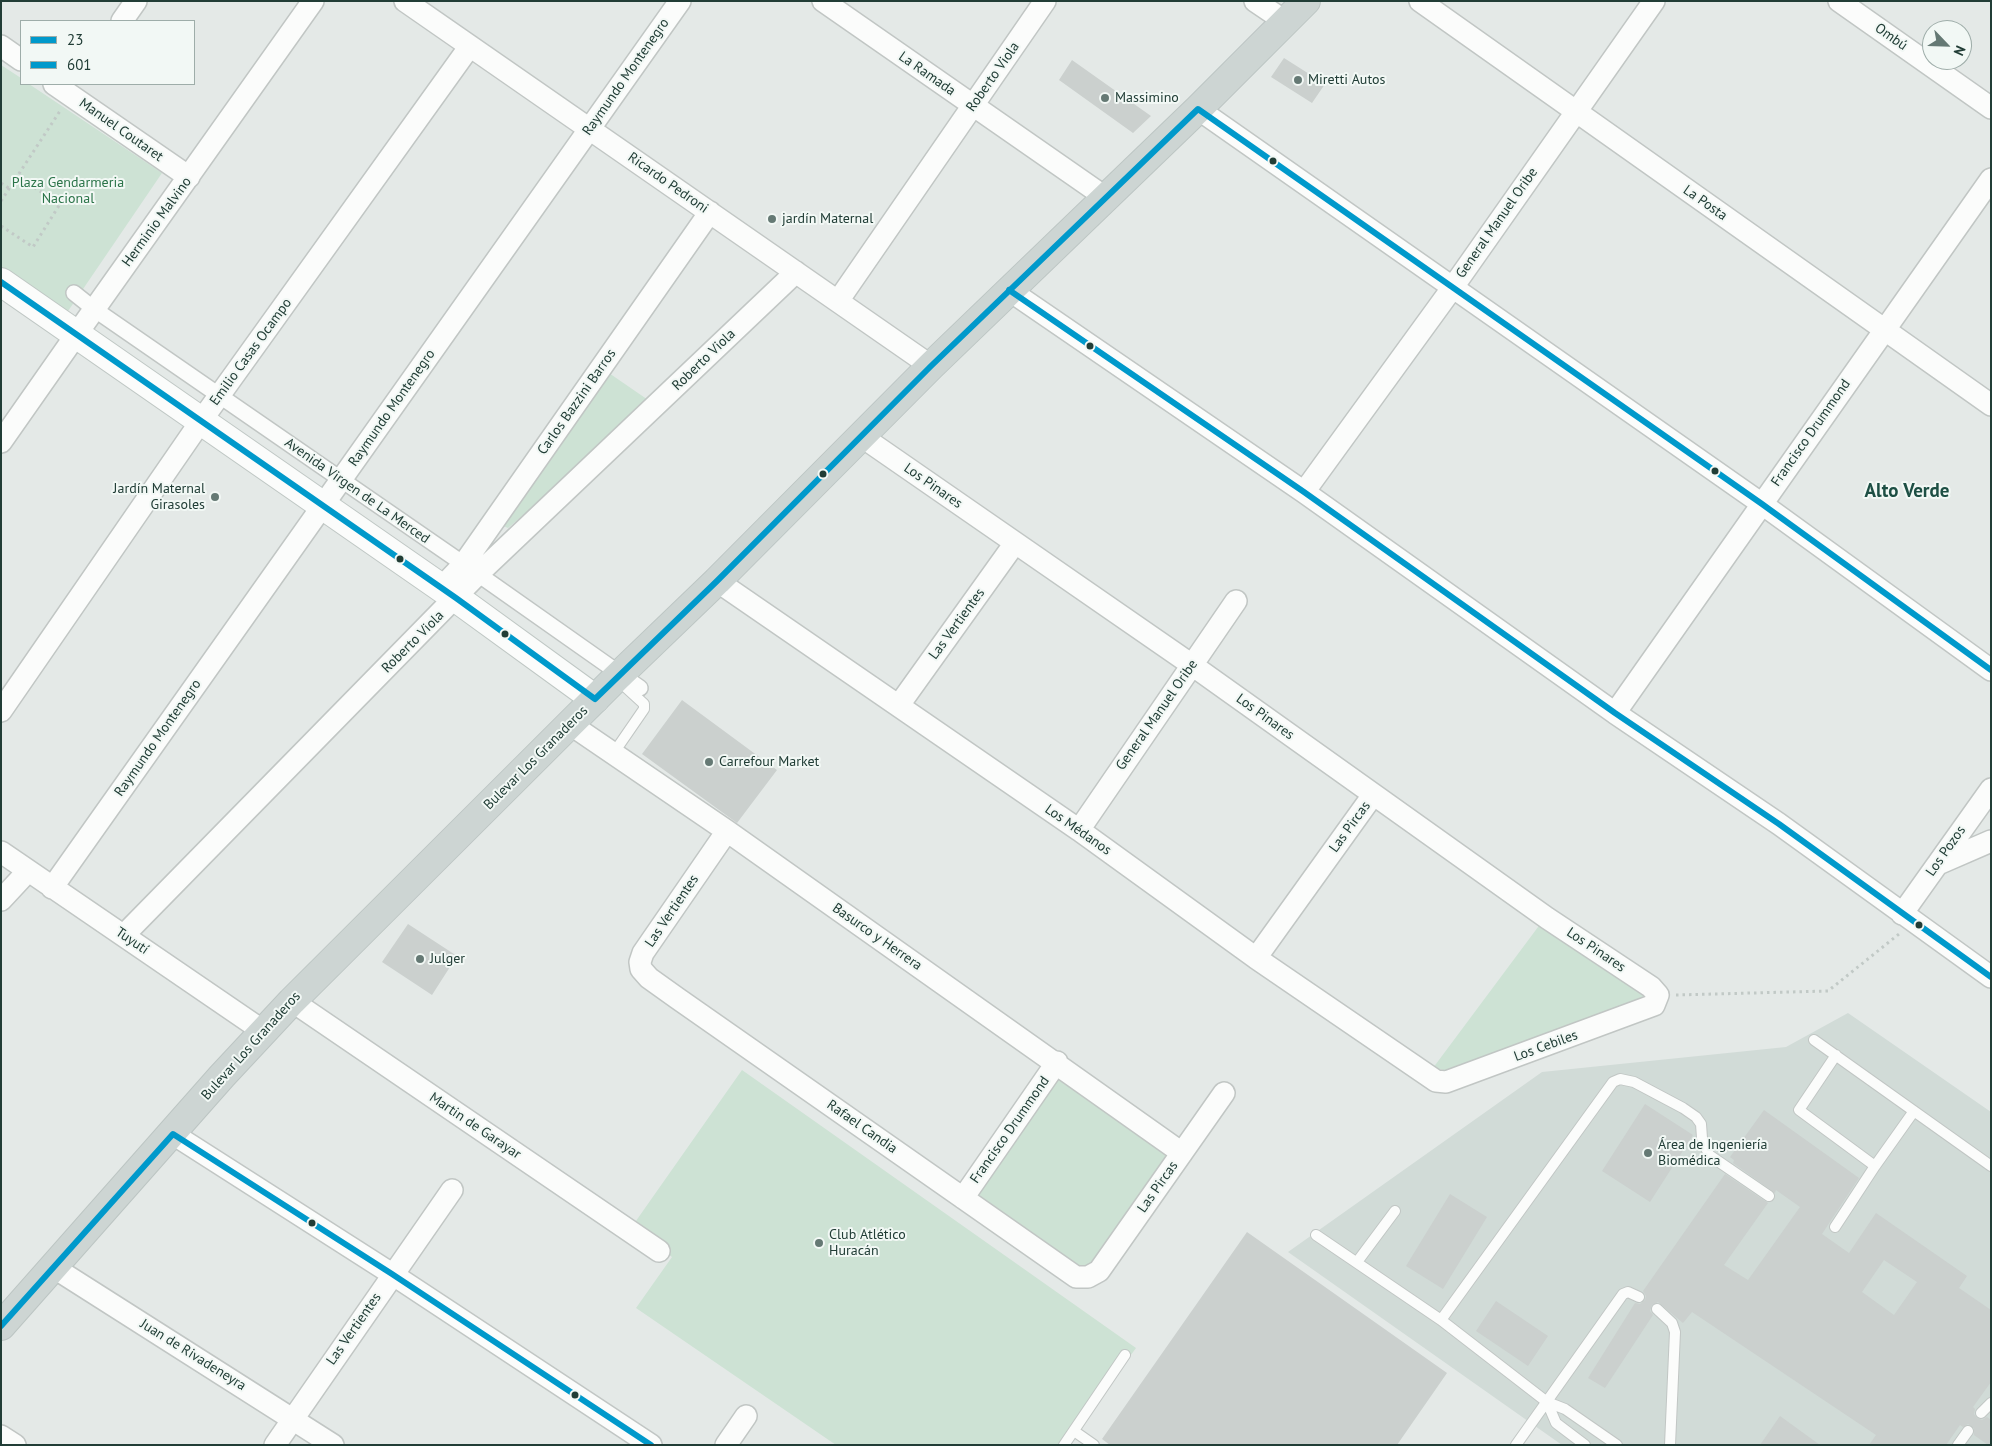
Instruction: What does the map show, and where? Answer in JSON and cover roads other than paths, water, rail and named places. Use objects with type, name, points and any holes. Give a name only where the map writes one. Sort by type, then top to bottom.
[{"type":"main road","name":"Bulevar Los Granaderos","points":[[1,1326],[173,1134],[262,1031],[292,1000],[595,699],[625,680],[717,581],[930,366],[1198,109],[1306,1]]},
{"type":"main road","points":[[1,282],[449,593],[595,699]]},
{"type":"street","points":[[123,20],[136,1]]},
{"type":"street","name":"Herminio Malvino","points":[[1,442],[313,1]]},
{"type":"street","name":"Ricardo Pedroni","points":[[405,1],[838,300],[930,366]]},
{"type":"street","name":"Raymundo Montenegro","points":[[52,888],[680,1]]},
{"type":"street","name":"La Ramada","points":[[823,1],[1105,197]]},
{"type":"street","name":"Roberto Viola","points":[[838,300],[1046,1]]},
{"type":"street","points":[[1255,1],[1286,22]]},
{"type":"street","name":"La Posta","points":[[1420,1],[1991,405]]},
{"type":"street","name":"General Manuel Oribe","points":[[1304,492],[1452,287],[1654,1]]},
{"type":"street","name":"Ombú","points":[[1839,1],[1991,108]]},
{"type":"street","points":[[1,46],[20,59]]},
{"type":"street","name":"Emilio Casas Ocampo","points":[[1,711],[201,421],[470,46]]},
{"type":"street","name":"Manuel Coutaret","points":[[68,88],[189,177]]},
{"type":"street","points":[[1198,109],[1762,504],[1991,670]]},
{"type":"street","name":"Francisco Drummond","points":[[1615,713],[1991,179]]},
{"type":"street","name":"Carlos Bazzini Barros","points":[[449,593],[471,569],[710,212]]},
{"type":"street","name":"Roberto Viola","points":[[471,569],[796,272]]},
{"type":"street","points":[[1009,290],[1304,492],[1615,713],[1779,824],[1991,977]]},
{"type":"street","name":"Avenida Virgen de La Merced","points":[[74,294],[471,569],[625,680]]},
{"type":"street","name":"Los Pinares","points":[[862,436],[1192,665],[1547,918],[1651,987],[1656,1000]]},
{"type":"street","name":"Las Vertientes","points":[[899,706],[1015,543]]},
{"type":"street","name":"Los Médanos","points":[[717,581],[1078,830],[1256,958],[1436,1081]]},
{"type":"street","name":"Roberto Viola","points":[[124,935],[449,593]]},
{"type":"street","name":"General Manuel Oribe","points":[[1078,830],[1236,601]]},
{"type":"street","name":"Basurco y Herrera","points":[[570,724],[727,831],[1057,1062],[1182,1153]]},
{"type":"street","name":"Los Pozos","points":[[1902,914],[1991,789]]},
{"type":"street","name":"Las Pircas","points":[[1256,958],[1373,795]]},
{"type":"street","name":"Las Vertientes","points":[[641,969],[640,962],[643,953],[727,831]]},
{"type":"street","points":[[1937,864],[1991,841]]},
{"type":"street","name":"Tuyutí","points":[[1,852],[262,1031]]},
{"type":"street","points":[[1,900],[28,871]]},
{"type":"street","name":"Rafael Candia","points":[[641,969],[649,978],[677,998],[1076,1277],[1088,1277]]},
{"type":"street","name":"Martin de Garayar","points":[[292,1000],[659,1252]]},
{"type":"street","name":"Los Cebiles","points":[[1436,1081],[1446,1082],[1656,1000]]},
{"type":"street","name":"Francisco Drummond","points":[[963,1198],[1057,1062]]},
{"type":"street","name":"Las Pircas","points":[[1088,1277],[1099,1271],[1224,1093]]},
{"type":"street","points":[[173,1134],[392,1274],[651,1445]]},
{"type":"street","name":"Las Vertientes","points":[[275,1445],[452,1190]]},
{"type":"street","name":"Juan de Rivadeneyra","points":[[53,1267],[333,1445]]},
{"type":"street","points":[[726,1445],[746,1416]]},
{"type":"street","points":[[1,1436],[15,1445]]},
{"type":"lane","points":[[614,754],[644,709],[644,704],[625,680]]},
{"type":"lane","points":[[1814,1040],[1991,1166]]},
{"type":"lane","points":[[1836,1056],[1799,1110],[1875,1166]]},
{"type":"lane","points":[[1441,1320],[1613,1082],[1620,1079],[1634,1082],[1684,1108],[1696,1117],[1701,1124],[1702,1138],[1709,1155],[1769,1196]]},
{"type":"lane","points":[[1835,1227],[1914,1111]]},
{"type":"lane","points":[[1357,1262],[1395,1211]]},
{"type":"lane","points":[[1316,1235],[1441,1320],[1547,1402],[1565,1408],[1617,1445]]},
{"type":"lane","points":[[1516,1445],[1623,1294],[1628,1292],[1639,1297]]},
{"type":"lane","points":[[1657,1309],[1672,1323],[1675,1332],[1670,1445]]},
{"type":"lane","points":[[1064,1445],[1125,1355]]},
{"type":"lane","points":[[1547,1402],[1556,1423],[1585,1445]]},
{"type":"lane","points":[[1981,1413],[1991,1403]]},
{"type":"lane","points":[[1074,1430],[1094,1445]]},
{"type":"lane","points":[[1958,1445],[1968,1431]]},
{"type":"place","name":"Miretti Autos","points":[[1298,80]]},
{"type":"place","name":"Massimino","points":[[1105,98]]},
{"type":"place","name":"jardín Maternal","points":[[772,219]]},
{"type":"place","name":"Jardín Maternal Girasoles","points":[[215,497]]},
{"type":"place","name":"Carrefour Market","points":[[709,762]]},
{"type":"place","name":"Julger","points":[[420,959]]},
{"type":"place","name":"Área de Ingeniería Biomédica","points":[[1648,1153]]},
{"type":"place","name":"Club Atlético Huracán","points":[[819,1243]]},
{"type":"district","name":"Alto Verde","points":[[1907,492]]},
{"type":"park label","name":"Plaza Gendarmeria Nacional","points":[[68,192]]}]
